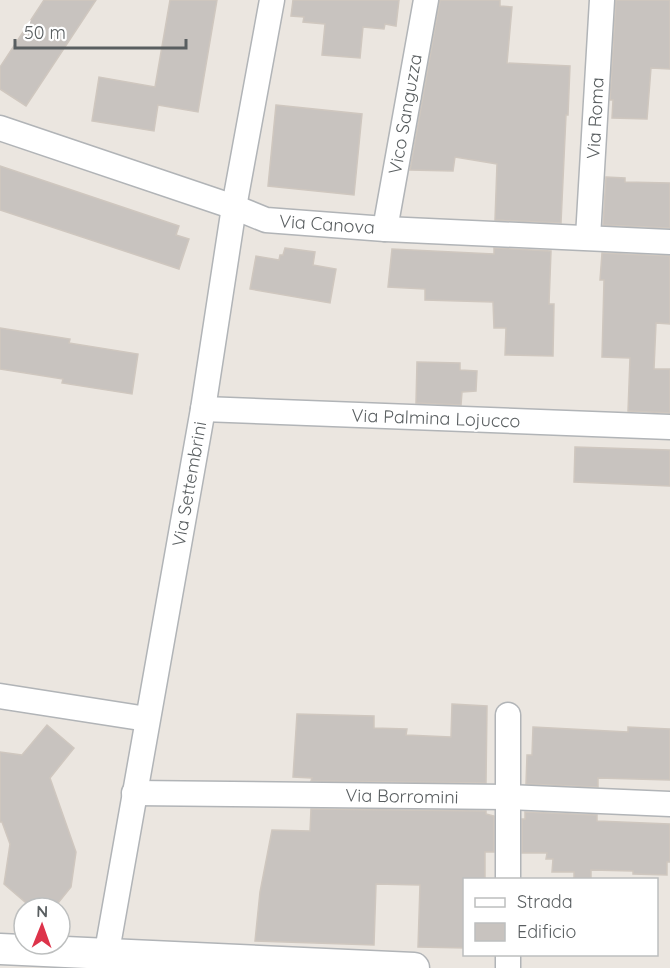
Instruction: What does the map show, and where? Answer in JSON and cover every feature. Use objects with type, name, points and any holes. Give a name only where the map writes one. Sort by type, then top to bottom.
[{"type":"street","name":"Via Settembrini","points":[[105,962],[203,409],[234,207],[272,0]]},
{"type":"street","name":"Vico Sanguzza","points":[[385,229],[426,0]]},
{"type":"street","name":"Via Roma","points":[[588,237],[602,0]]},
{"type":"street","name":"Via Canova","points":[[0,128],[234,207],[266,220],[385,229],[670,242]]},
{"type":"street","name":"Via Palmina Lojucco","points":[[203,409],[670,427]]},
{"type":"street","points":[[0,696],[147,719]]},
{"type":"street","points":[[508,715],[508,878]]},
{"type":"street","name":"Via Borromini","points":[[134,793],[507,797],[670,804]]},
{"type":"street","points":[[0,949],[105,962],[414,968]]},
{"type":"building","points":[[44,0],[96,0],[26,106],[0,89],[0,67]]},
{"type":"building","points":[[170,0],[217,0],[198,112],[158,105],[154,131],[92,121],[99,77],[155,87]]},
{"type":"building","points":[[293,0],[399,0],[396,26],[385,24],[384,29],[363,27],[360,58],[322,55],[325,24],[303,22],[304,17],[291,16]]},
{"type":"building","points":[[440,0],[500,0],[500,6],[512,7],[507,63],[570,66],[561,223],[495,220],[497,164],[455,157],[453,171],[410,170]]},
{"type":"building","points":[[616,0],[670,0],[670,69],[651,68],[647,119],[612,118],[613,100],[610,100]]},
{"type":"building","points":[[276,105],[362,114],[354,195],[268,186]]},
{"type":"building","points":[[0,166],[179,226],[176,235],[189,239],[179,269],[0,210]]},
{"type":"building","points":[[606,177],[625,178],[625,182],[670,183],[670,228],[603,225]]},
{"type":"building","points":[[285,248],[315,252],[313,265],[336,269],[330,303],[250,289],[256,256],[279,260]]},
{"type":"building","points":[[494,248],[551,251],[549,304],[554,304],[553,356],[505,355],[506,328],[494,328],[493,302],[425,300],[425,289],[388,287],[392,249],[494,254]]},
{"type":"building","points":[[602,253],[670,256],[670,324],[656,323],[654,369],[670,369],[670,413],[628,411],[630,358],[602,357],[604,280],[600,280]]},
{"type":"building","points":[[0,328],[70,339],[69,343],[138,354],[132,394],[62,383],[63,379],[0,369]]},
{"type":"building","points":[[417,362],[460,363],[460,370],[477,371],[476,391],[462,392],[461,405],[416,403]]},
{"type":"building","points":[[575,447],[670,450],[670,486],[574,482]]},
{"type":"building","points":[[452,704],[487,706],[486,783],[311,781],[312,778],[293,777],[297,714],[374,716],[374,728],[407,729],[406,735],[451,737]]},
{"type":"building","points":[[47,725],[74,748],[50,778],[76,852],[71,887],[64,896],[18,896],[4,884],[10,844],[2,822],[0,822],[0,752],[22,755]]},
{"type":"building","points":[[533,727],[628,732],[628,727],[670,729],[670,780],[598,778],[598,787],[526,784],[527,755],[532,755]]},
{"type":"building","points":[[311,809],[486,811],[486,814],[494,816],[494,852],[485,852],[485,878],[463,878],[463,948],[418,947],[420,885],[376,884],[374,945],[255,941],[260,892],[272,830],[310,831]]},
{"type":"building","points":[[525,812],[597,815],[597,821],[670,824],[670,862],[667,862],[667,875],[591,870],[591,878],[574,878],[574,872],[552,872],[553,859],[546,859],[547,853],[522,853],[522,819],[525,819]]}]
